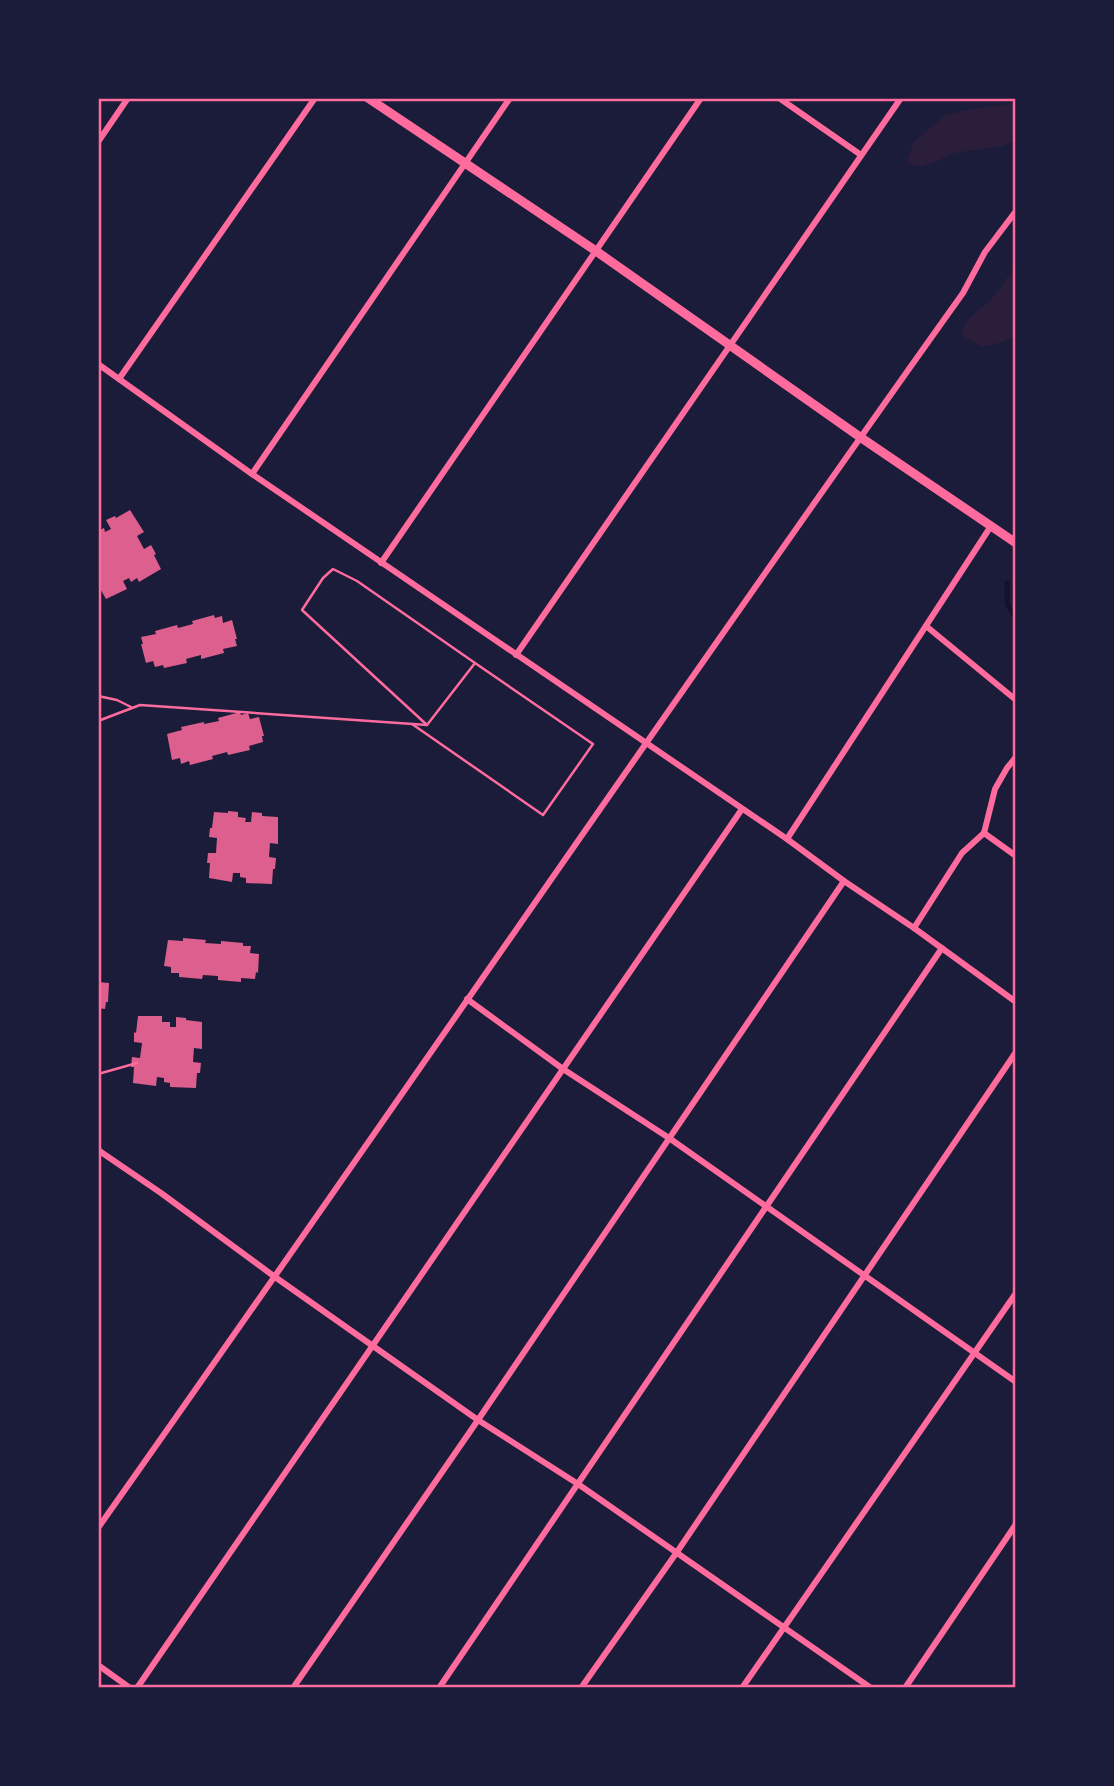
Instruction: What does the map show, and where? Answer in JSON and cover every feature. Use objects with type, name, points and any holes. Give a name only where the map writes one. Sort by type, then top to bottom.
[{"type":"main road","points":[[368,98],[596,251],[1016,543]]},
{"type":"street","points":[[98,142],[128,98]]},
{"type":"street","points":[[119,379],[314,98]]},
{"type":"street","points":[[252,474],[510,98]]},
{"type":"street","points":[[382,562],[701,98]]},
{"type":"street","points":[[779,98],[861,155]]},
{"type":"street","points":[[516,655],[901,98]]},
{"type":"street","points":[[98,1528],[645,743],[963,293],[985,252],[1016,211]]},
{"type":"street","points":[[98,364],[252,474],[787,839],[1016,1002]]},
{"type":"street","points":[[787,839],[991,526]]},
{"type":"street","points":[[926,626],[1016,700]]},
{"type":"street","points":[[914,928],[962,853],[984,833],[995,789],[1016,757]]},
{"type":"street","points":[[137,1688],[742,809]]},
{"type":"street","points":[[984,833],[1016,856]]},
{"type":"street","points":[[293,1688],[844,881]]},
{"type":"street","points":[[439,1688],[942,948]]},
{"type":"street","points":[[467,999],[563,1069],[668,1138],[1016,1382]]},
{"type":"street","points":[[581,1688],[677,1552],[1016,1052]]},
{"type":"street","points":[[98,1150],[478,1420],[578,1484],[871,1688]]},
{"type":"street","points":[[742,1688],[1016,1293]]},
{"type":"street","points":[[905,1688],[1016,1524]]},
{"type":"street","points":[[98,1665],[130,1688]]},
{"type":"lane","points":[[412,724],[542,815],[593,744],[357,581],[332,569],[302,610],[427,725]]},
{"type":"lane","points":[[427,725],[475,663]]},
{"type":"lane","points":[[98,696],[134,708]]},
{"type":"lane","points":[[98,721],[140,705],[427,725]]},
{"type":"lane","points":[[98,1074],[137,1063]]},
{"type":"shaded area","points":[[1016,100],[1016,141],[954,153],[918,167],[907,163],[914,142],[945,115],[1004,105]]},
{"type":"shaded area","points":[[1016,263],[1016,326],[1013,337],[982,347],[962,335],[964,328],[970,317],[997,292]]},
{"type":"building","points":[[130,510],[144,532],[137,536],[144,549],[151,545],[161,569],[139,582],[137,578],[131,582],[129,578],[123,581],[127,589],[106,599],[98,585],[98,531],[111,529],[106,520]]},
{"type":"building","points":[[214,615],[215,618],[222,616],[223,623],[232,620],[237,646],[223,649],[224,653],[201,659],[201,655],[186,659],[187,663],[164,668],[163,665],[155,667],[153,661],[146,663],[141,637],[177,625],[178,628],[193,624],[192,621]]},
{"type":"building","points":[[240,712],[241,715],[248,713],[250,719],[259,717],[263,742],[249,746],[250,750],[228,755],[227,752],[190,765],[189,761],[181,764],[180,758],[172,760],[167,734],[182,730],[181,727],[219,721],[218,718]]},
{"type":"building","points":[[214,812],[238,812],[238,817],[246,818],[245,822],[251,822],[252,812],[278,817],[278,844],[270,843],[269,857],[276,858],[272,884],[246,883],[246,878],[240,877],[240,873],[233,873],[232,882],[209,878],[208,853],[216,853],[217,838],[209,837]]},
{"type":"building","points":[[183,938],[206,940],[205,943],[221,944],[221,941],[251,946],[250,953],[259,954],[255,979],[241,978],[241,982],[218,980],[218,976],[203,975],[202,979],[179,977],[179,973],[171,973],[171,967],[164,966],[168,940],[183,941]]},
{"type":"building","points":[[98,982],[109,983],[105,1009],[98,1008]]},
{"type":"building","points":[[138,1016],[162,1016],[162,1022],[170,1022],[170,1027],[176,1027],[176,1017],[202,1022],[202,1049],[194,1048],[193,1062],[201,1063],[196,1088],[170,1087],[170,1083],[164,1082],[164,1078],[157,1077],[156,1086],[133,1083],[132,1057],[140,1058],[142,1043],[134,1042]]},
{"type":"waterway","points":[[1007,583],[1007,604],[1016,618]]}]
